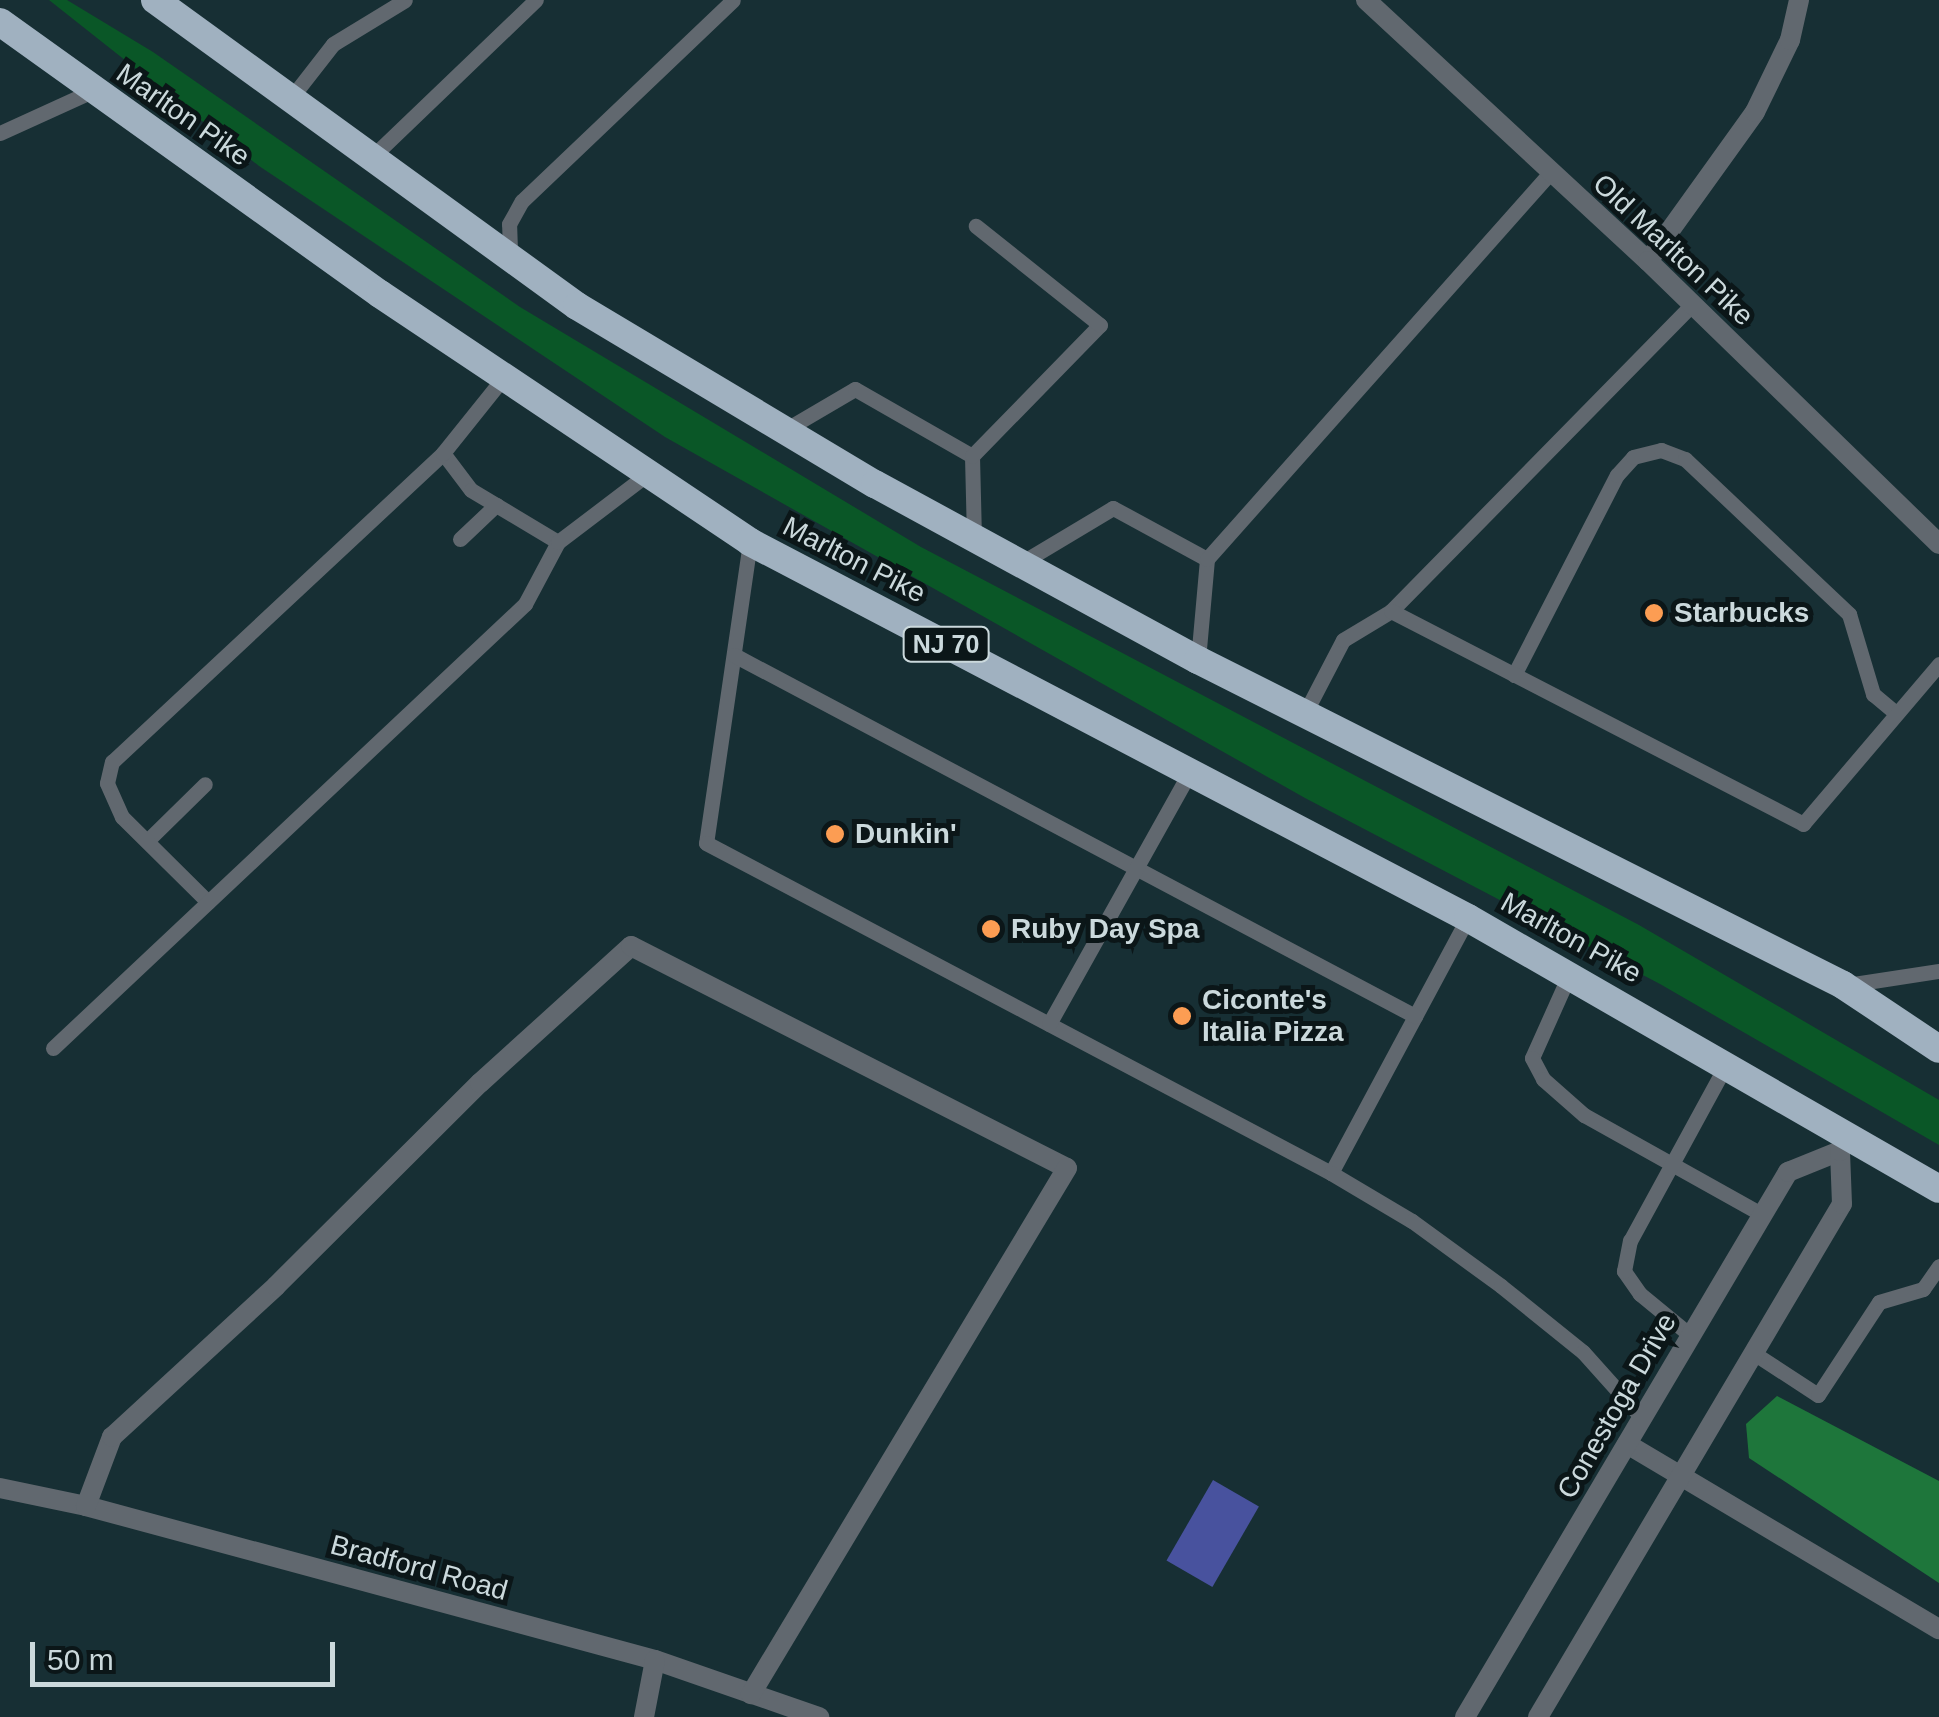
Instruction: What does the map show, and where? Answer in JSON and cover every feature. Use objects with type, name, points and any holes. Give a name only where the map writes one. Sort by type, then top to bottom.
[{"type":"highway","points":[[155,0],[577,306],[784,430],[1198,660],[1843,985],[1939,1049]]},
{"type":"highway","name":"Marlton Pike","points":[[0,22],[92,91],[503,378],[750,542],[1570,973],[1727,1063],[1844,1143],[1939,1189]]},
{"type":"street","name":"Old Marlton Pike","points":[[1366,0],[1648,261],[1939,544]]},
{"type":"street","points":[[1648,261],[1755,112],[1790,40],[1799,0]]},
{"type":"street","points":[[86,1506],[112,1437],[276,1286],[480,1083],[630,946],[1066,1168],[751,1694]]},
{"type":"street","points":[[1538,1717],[1842,1204],[1844,1143]]},
{"type":"street","name":"Conestoga Drive","points":[[1465,1717],[1760,1214],[1788,1172],[1844,1143]]},
{"type":"street","points":[[1627,1444],[1939,1629]]},
{"type":"street","name":"Bradford Road","points":[[0,1488],[86,1506],[655,1660],[819,1717]]},
{"type":"street","points":[[644,1717],[655,1660]]},
{"type":"lane","points":[[291,98],[333,44],[405,0]]},
{"type":"lane","points":[[372,157],[536,0]]},
{"type":"lane","points":[[516,261],[507,236],[522,201],[733,0]]},
{"type":"lane","points":[[0,133],[92,91]]},
{"type":"lane","points":[[1198,660],[1206,560],[1550,174]]},
{"type":"lane","points":[[974,538],[972,456],[1100,325],[976,226]]},
{"type":"lane","points":[[1305,713],[1343,640],[1391,611],[1692,304]]},
{"type":"lane","points":[[208,902],[122,816],[108,783],[112,762],[442,453],[503,378]]},
{"type":"lane","points":[[784,430],[856,389],[972,456]]},
{"type":"lane","points":[[1514,674],[1624,464],[1647,451],[1661,450],[1686,459],[1843,607],[1853,622],[1873,694],[1896,713]]},
{"type":"lane","points":[[442,453],[470,490],[558,542]]},
{"type":"lane","points":[[53,1048],[525,604],[558,542],[649,473]]},
{"type":"lane","points":[[460,539],[496,505]]},
{"type":"lane","points":[[1021,563],[1113,508],[1206,560]]},
{"type":"lane","points":[[750,542],[706,842],[1331,1173],[1412,1220],[1583,1352],[1642,1418]]},
{"type":"lane","points":[[1391,611],[1803,824],[1939,664]]},
{"type":"lane","points":[[734,655],[1415,1016]]},
{"type":"lane","points":[[1049,1024],[1190,772]]},
{"type":"lane","points":[[146,841],[205,784]]},
{"type":"lane","points":[[1331,1173],[1468,918]]},
{"type":"lane","points":[[1843,985],[1939,971]]},
{"type":"lane","points":[[1570,973],[1532,1058],[1538,1069],[1584,1114],[1760,1214]]},
{"type":"lane","points":[[1690,1335],[1640,1294],[1624,1271],[1630,1241],[1727,1063]]},
{"type":"lane","points":[[1756,1354],[1818,1395],[1879,1302],[1924,1289],[1939,1266]]},
{"type":"lane","points":[[1924,1289],[1939,1300]]},
{"type":"green space","points":[[49,0],[67,0],[153,52],[520,307],[921,547],[1639,925],[1939,1100],[1939,1145],[1660,984],[1305,798],[665,437],[259,166]]},
{"type":"green space","points":[[1777,1396],[1939,1481],[1939,1583],[1749,1458],[1746,1424]]},
{"type":"water","points":[[1213,1480],[1259,1506],[1212,1587],[1166,1561]]},
{"type":"place","name":"Starbucks","points":[[1654,613]]},
{"type":"place","name":"Dunkin'","points":[[835,834]]},
{"type":"place","name":"Ruby Day Spa","points":[[991,929]]},
{"type":"place","name":"Ciconte's Italia Pizza","points":[[1182,1016]]}]
